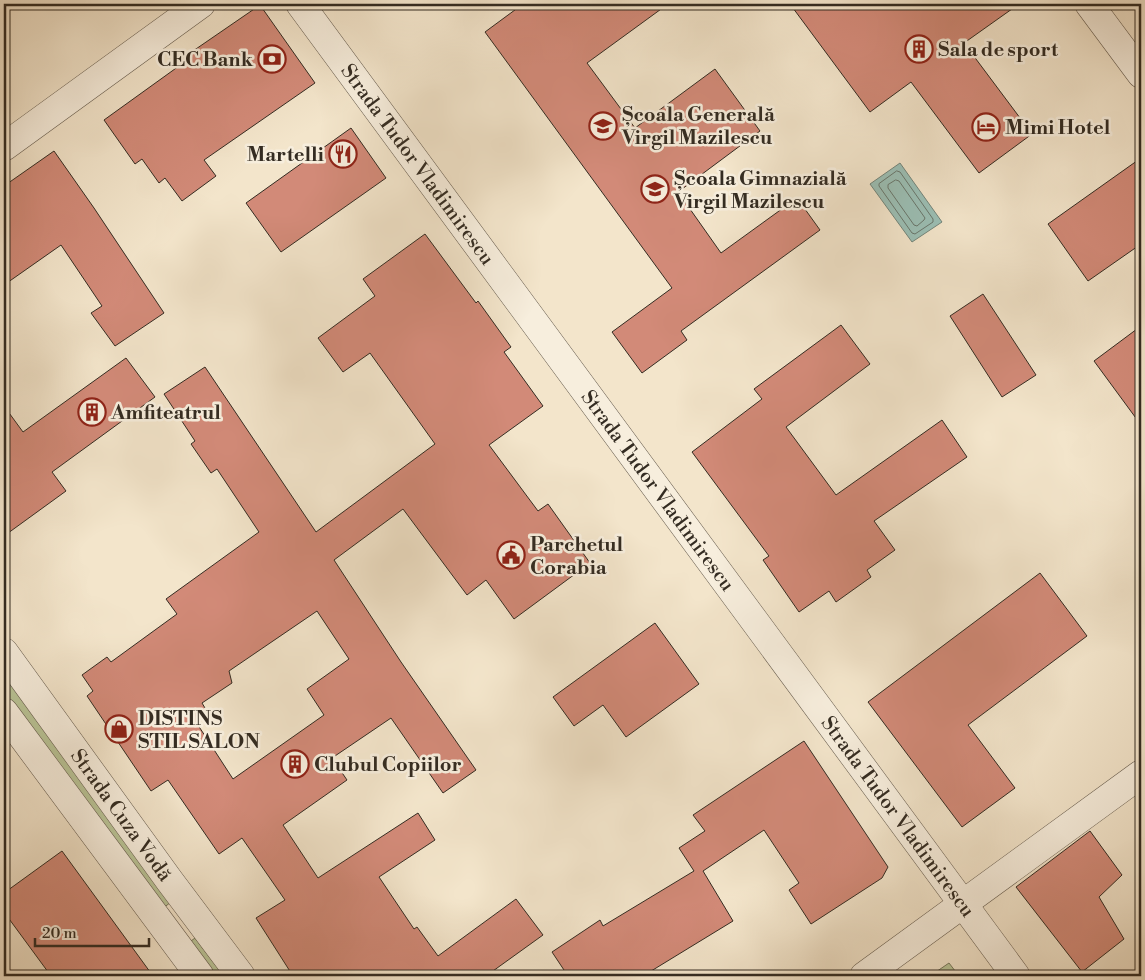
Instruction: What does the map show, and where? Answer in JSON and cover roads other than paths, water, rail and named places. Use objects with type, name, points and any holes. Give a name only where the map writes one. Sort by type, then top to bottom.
[{"type":"street","points":[[4,147],[201,4]]},
{"type":"street","name":"Strada Tudor Vladimirescu","points":[[300,4],[1016,976]]},
{"type":"street","points":[[1089,4],[1141,74]]},
{"type":"street","name":"Strada Cuza Vodă","points":[[4,652],[241,976]]},
{"type":"street","name":"Strada Cuza Vodă","points":[[4,712],[200,976]]},
{"type":"street","points":[[864,976],[1141,774]]},
{"type":"water","points":[[900,163],[942,222],[912,242],[870,184]]},
{"type":"place","name":"Sala de sport","points":[[919,49]]},
{"type":"place","name":"CEC Bank","points":[[272,59]]},
{"type":"place","name":"Școala Generală Virgil Mazilescu","points":[[603,126]]},
{"type":"place","name":"Mimi Hotel","points":[[986,127]]},
{"type":"place","name":"Martelli","points":[[343,154]]},
{"type":"place","name":"Școala Gimnazială Virgil Mazilescu","points":[[655,189]]},
{"type":"place","name":"Amfiteatrul","points":[[92,412]]},
{"type":"place","name":"Parchetul Corabia","points":[[511,555]]},
{"type":"place","name":"DISTINS STIL SALON","points":[[119,729]]},
{"type":"place","name":"Clubul Copiilor","points":[[295,764]]}]
